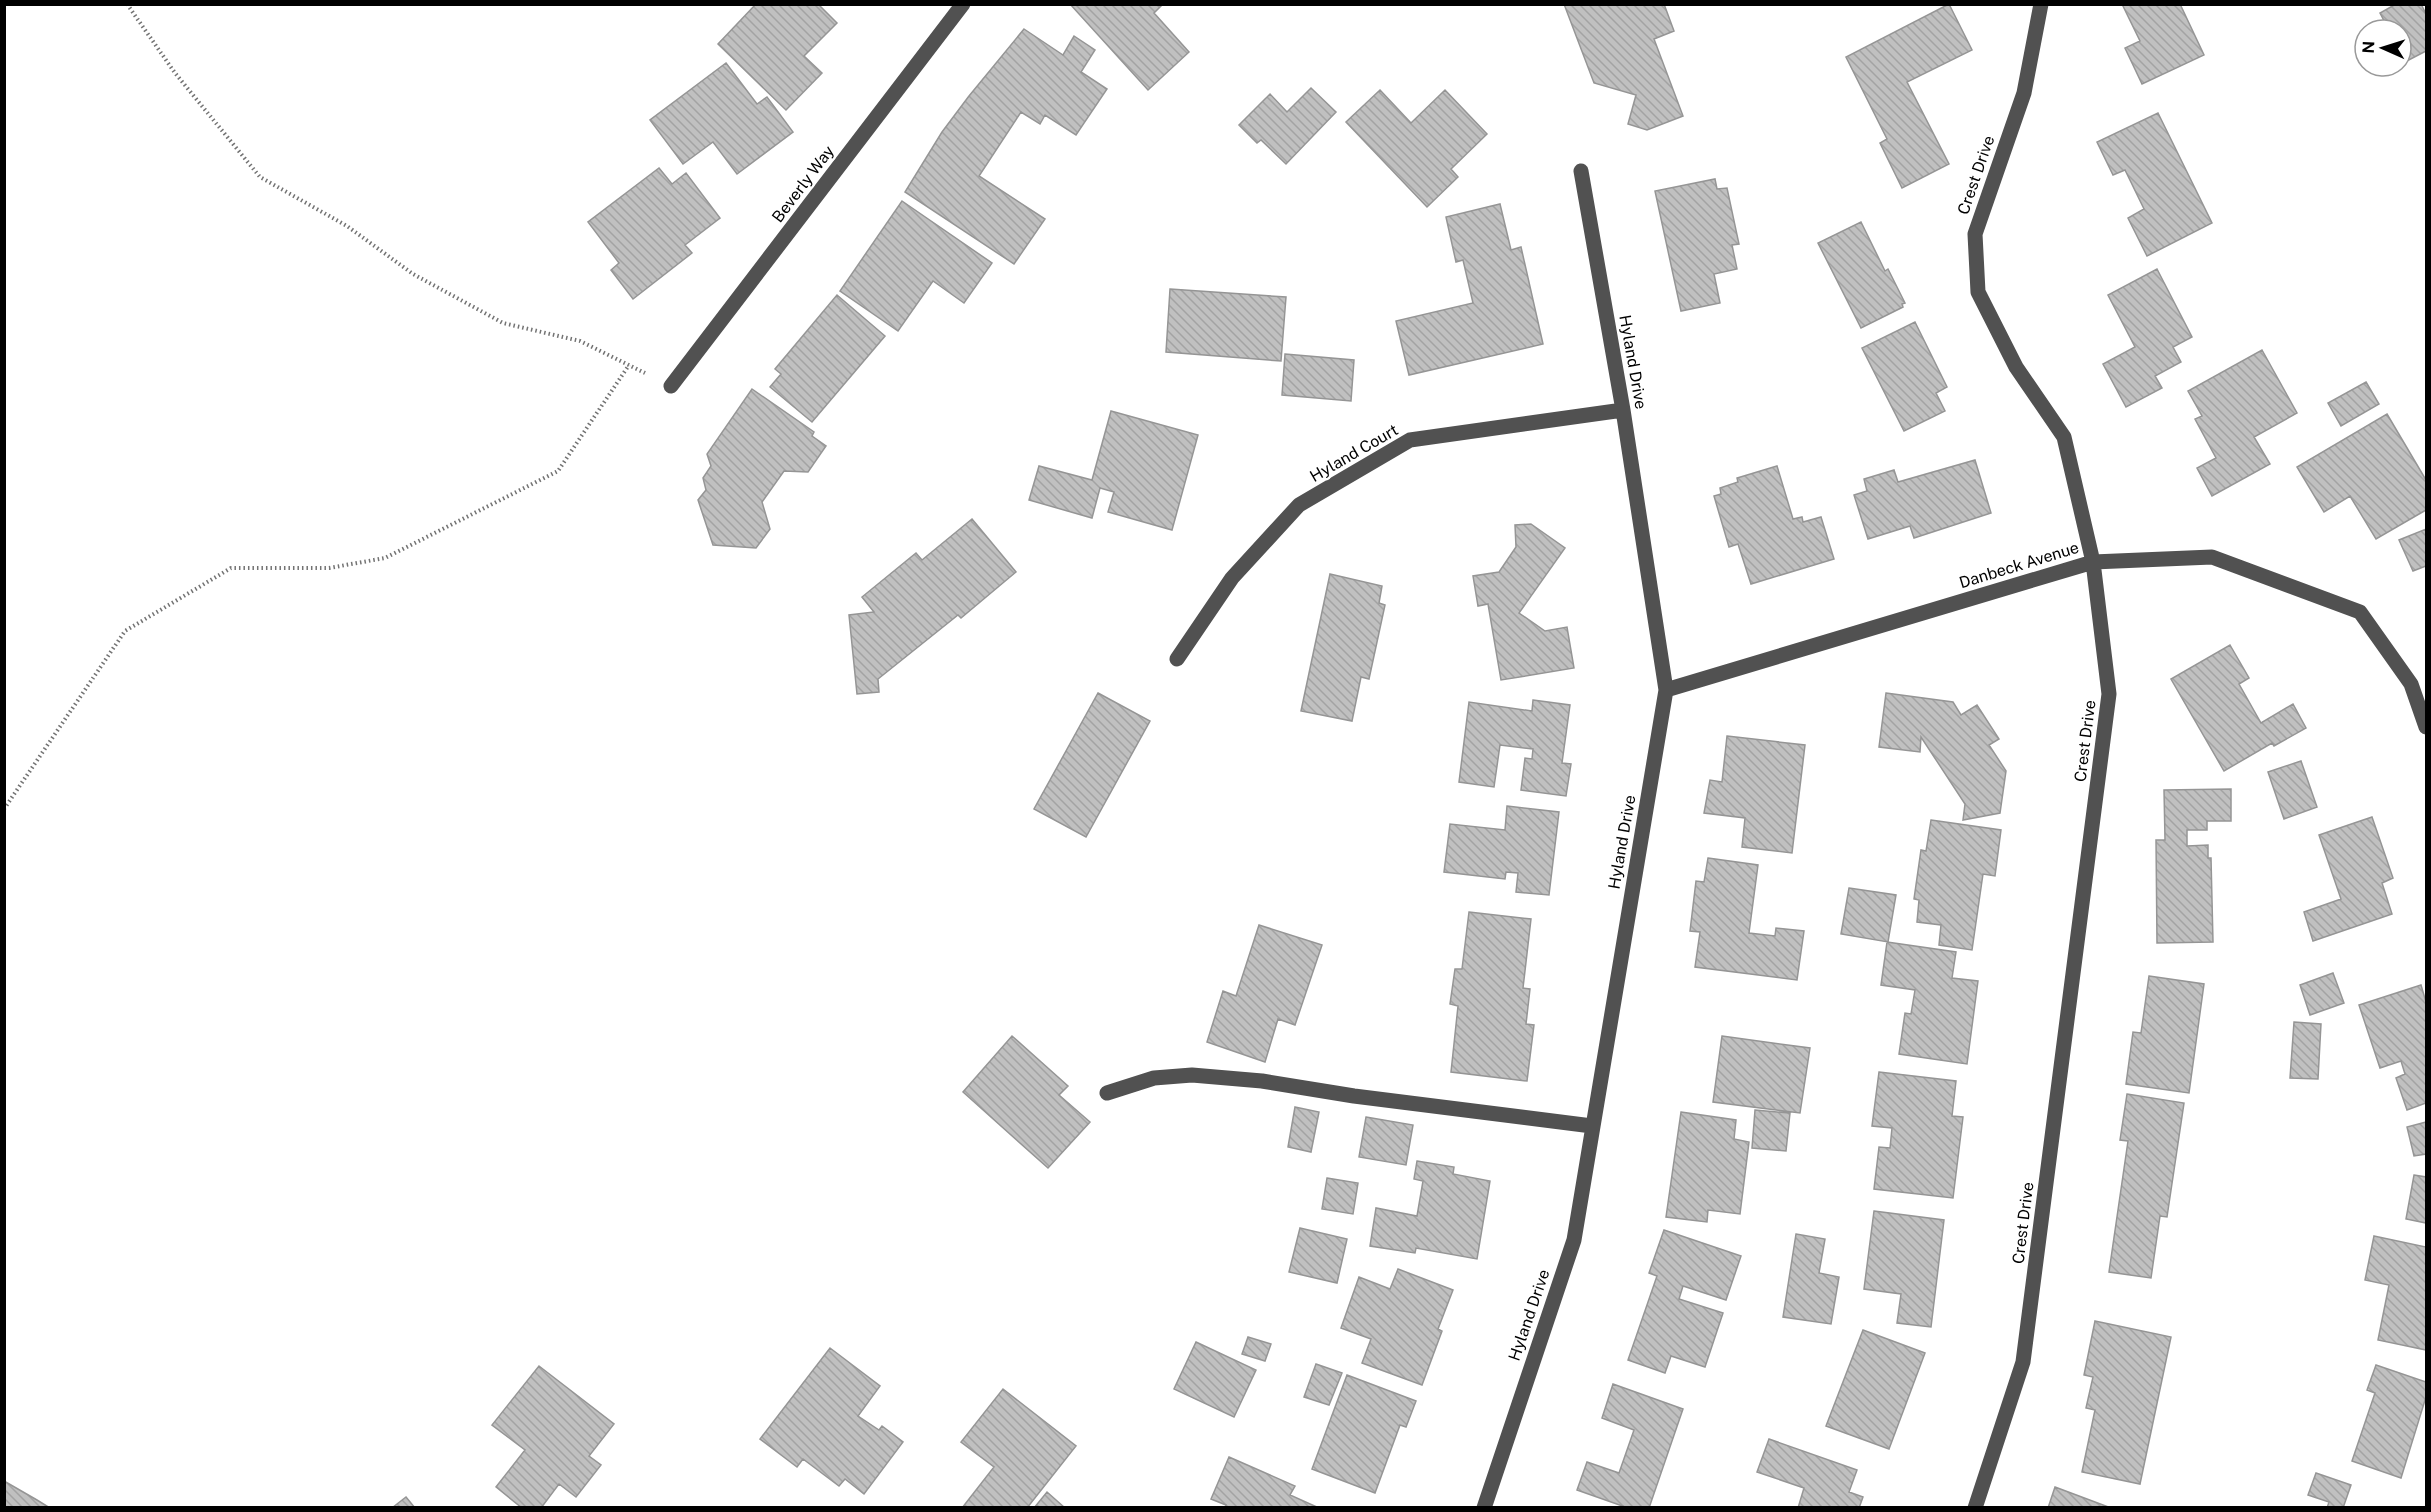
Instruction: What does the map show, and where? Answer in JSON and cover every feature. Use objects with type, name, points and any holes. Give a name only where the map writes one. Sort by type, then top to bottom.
[{"type":"street","name":"Beverly Way","points":[[671,386],[963,4]]},
{"type":"street","name":"Crest Drive","points":[[1975,1508],[2024,1362],[2109,694],[2093,562],[2064,437],[2016,367],[1978,292],[1975,234],[2024,93],[2041,4]]},
{"type":"street","name":"Hyland Drive","points":[[1484,1508],[1574,1240],[1666,690],[1623,410],[1581,171]]},
{"type":"street","name":"Hyland Court","points":[[1177,659],[1232,578],[1299,505],[1410,440],[1623,410]]},
{"type":"street","name":"Danbeck Avenue","points":[[1666,690],[2093,562],[2212,557],[2360,612],[2410,684],[2427,727]]},
{"type":"street","points":[[1107,1093],[1154,1078],[1192,1075],[1262,1082],[1592,1126]]},
{"type":"path","points":[[127,4],[176,73],[260,177],[347,226],[413,274],[503,323],[580,341],[671,386]]},
{"type":"path","points":[[4,809],[125,631],[231,568],[329,568],[385,558],[558,471],[629,365]]},
{"type":"building","points":[[756,4],[818,4],[837,23],[804,56],[822,73],[786,110],[718,44]]},
{"type":"building","points":[[1070,4],[1163,4],[1154,13],[1189,52],[1148,90]]},
{"type":"building","points":[[1564,4],[1664,4],[1674,31],[1654,39],[1683,116],[1647,130],[1628,124],[1636,95],[1594,83]]},
{"type":"building","points":[[1949,4],[1972,50],[1907,82],[1949,164],[1902,188],[1880,143],[1887,139],[1846,57]]},
{"type":"building","points":[[2122,4],[2180,4],[2204,55],[2142,84],[2125,48],[2140,41]]},
{"type":"building","points":[[2396,4],[2421,4],[2426,14],[2426,51],[2413,58],[2413,18],[2383,18],[2380,13]]},
{"type":"building","points":[[1024,29],[1063,55],[1074,36],[1095,50],[1081,72],[1107,89],[1076,135],[1045,115],[1040,124],[1021,112],[979,176],[1045,219],[1014,264],[905,192],[942,132]]},
{"type":"building","points":[[726,63],[757,104],[767,97],[793,132],[737,174],[713,142],[683,164],[650,120]]},
{"type":"building","points":[[1311,88],[1336,112],[1286,164],[1261,140],[1257,143],[1239,125],[1270,94],[1287,112]]},
{"type":"building","points":[[1380,90],[1411,123],[1445,90],[1487,134],[1451,169],[1458,177],[1427,207],[1346,122]]},
{"type":"building","points":[[2158,113],[2212,223],[2147,256],[2128,218],[2144,209],[2125,170],[2113,175],[2097,142]]},
{"type":"building","points":[[659,168],[672,184],[686,173],[720,218],[685,245],[692,253],[633,299],[611,270],[619,263],[588,222]]},
{"type":"building","points":[[1715,179],[1717,189],[1727,188],[1739,244],[1732,245],[1737,269],[1714,274],[1720,303],[1681,311],[1655,191]]},
{"type":"building","points":[[902,201],[992,263],[964,303],[933,281],[898,331],[840,291]]},
{"type":"building","points":[[1500,204],[1511,250],[1521,247],[1543,344],[1409,375],[1396,321],[1473,303],[1463,260],[1456,262],[1446,217]]},
{"type":"building","points":[[1861,222],[1885,271],[1888,269],[1905,303],[1902,304],[1903,307],[1861,328],[1818,243]]},
{"type":"building","points":[[2157,269],[2192,337],[2173,347],[2181,362],[2155,376],[2162,388],[2126,407],[2103,364],[2135,347],[2108,295]]},
{"type":"building","points":[[1170,289],[1286,297],[1281,361],[1166,352]]},
{"type":"building","points":[[837,295],[885,336],[812,422],[770,387],[781,374],[775,369]]},
{"type":"building","points":[[1915,322],[1947,387],[1936,393],[1945,411],[1904,431],[1862,348]]},
{"type":"building","points":[[2262,350],[2297,413],[2254,437],[2270,464],[2212,496],[2197,468],[2216,458],[2195,419],[2202,416],[2188,391]]},
{"type":"building","points":[[1285,354],[1354,360],[1351,401],[1282,395]]},
{"type":"building","points":[[2366,382],[2379,404],[2341,426],[2328,403]]},
{"type":"building","points":[[752,389],[814,432],[812,436],[826,446],[808,472],[784,471],[762,502],[770,529],[756,548],[713,545],[698,500],[706,490],[703,478],[711,466],[707,454]]},
{"type":"building","points":[[1111,411],[1198,435],[1172,530],[1108,512],[1114,492],[1100,488],[1092,518],[1029,500],[1039,466],[1092,480]]},
{"type":"building","points":[[2387,414],[2426,480],[2426,510],[2376,539],[2350,496],[2324,512],[2297,467]]},
{"type":"building","points":[[1975,460],[1991,513],[1914,538],[1910,526],[1868,539],[1854,495],[1867,491],[1864,479],[1894,470],[1898,482]]},
{"type":"building","points":[[1777,466],[1793,519],[1802,517],[1803,522],[1821,517],[1834,559],[1751,584],[1738,544],[1729,547],[1714,496],[1721,494],[1720,488],[1738,482],[1737,478]]},
{"type":"building","points":[[972,519],[1016,572],[961,618],[958,615],[878,679],[879,692],[857,694],[849,615],[874,612],[862,597],[916,553],[922,560]]},
{"type":"building","points":[[1531,524],[1565,548],[1519,613],[1545,631],[1567,627],[1574,668],[1501,680],[1488,604],[1478,606],[1473,576],[1499,572],[1516,547],[1515,525]]},
{"type":"building","points":[[2426,529],[2426,566],[2413,571],[2399,540]]},
{"type":"building","points":[[1330,574],[1382,586],[1379,603],[1385,605],[1369,679],[1361,677],[1352,721],[1301,711]]},
{"type":"building","points":[[2230,645],[2249,678],[2239,684],[2261,723],[2293,704],[2306,728],[2274,746],[2272,743],[2224,771],[2171,679]]},
{"type":"building","points":[[1098,693],[1150,721],[1086,837],[1034,809]]},
{"type":"building","points":[[1886,693],[1953,702],[1961,715],[1977,705],[1999,739],[1989,745],[2006,771],[2000,813],[1963,820],[1965,804],[1921,737],[1920,752],[1879,747]]},
{"type":"building","points":[[1533,700],[1570,705],[1562,763],[1571,764],[1566,796],[1521,790],[1525,758],[1532,759],[1533,749],[1500,745],[1494,787],[1459,782],[1469,702],[1532,711]]},
{"type":"building","points":[[1727,736],[1805,745],[1792,853],[1742,847],[1745,818],[1704,813],[1710,780],[1722,782]]},
{"type":"building","points":[[2301,761],[2317,807],[2284,819],[2268,772]]},
{"type":"building","points":[[2231,789],[2231,821],[2207,821],[2207,830],[2187,830],[2187,846],[2208,845],[2208,858],[2211,858],[2213,942],[2157,943],[2156,840],[2165,840],[2164,790]]},
{"type":"building","points":[[1507,806],[1559,812],[1549,895],[1516,892],[1518,873],[1506,872],[1505,879],[1444,872],[1450,824],[1505,830]]},
{"type":"building","points":[[2372,817],[2393,878],[2382,883],[2392,914],[2313,941],[2304,912],[2341,899],[2319,835]]},
{"type":"building","points":[[1931,820],[2001,830],[1995,876],[1983,874],[1972,950],[1939,945],[1941,925],[1917,922],[1919,900],[1914,899],[1921,850],[1926,851]]},
{"type":"building","points":[[1708,858],[1758,865],[1749,933],[1775,936],[1776,928],[1804,931],[1797,980],[1695,967],[1700,932],[1690,931],[1696,881],[1704,882]]},
{"type":"building","points":[[1849,888],[1896,895],[1888,942],[1841,934]]},
{"type":"building","points":[[1469,912],[1531,919],[1523,988],[1530,989],[1526,1024],[1534,1025],[1527,1081],[1451,1072],[1458,1006],[1450,1004],[1455,969],[1462,969]]},
{"type":"building","points":[[1259,925],[1322,945],[1295,1025],[1278,1019],[1265,1062],[1207,1042],[1223,991],[1236,996]]},
{"type":"building","points":[[1887,942],[1956,952],[1952,978],[1978,981],[1967,1064],[1899,1054],[1905,1013],[1911,1014],[1915,990],[1881,985]]},
{"type":"building","points":[[2333,973],[2344,1003],[2310,1015],[2300,985]]},
{"type":"building","points":[[2149,976],[2204,984],[2189,1093],[2126,1084],[2133,1032],[2141,1033]]},
{"type":"building","points":[[2421,985],[2426,1002],[2426,1103],[2407,1110],[2396,1078],[2405,1074],[2401,1061],[2380,1068],[2359,1005]]},
{"type":"building","points":[[2294,1022],[2321,1024],[2318,1079],[2290,1078]]},
{"type":"building","points":[[1012,1036],[1068,1086],[1059,1095],[1090,1122],[1048,1168],[963,1092]]},
{"type":"building","points":[[1722,1036],[1810,1048],[1800,1113],[1713,1102]]},
{"type":"building","points":[[1879,1072],[1956,1081],[1952,1116],[1963,1117],[1953,1198],[1874,1189],[1879,1147],[1890,1148],[1892,1128],[1872,1126]]},
{"type":"building","points":[[2127,1094],[2184,1103],[2167,1217],[2160,1216],[2151,1278],[2109,1272],[2128,1141],[2120,1140]]},
{"type":"building","points":[[1295,1107],[1319,1112],[1311,1152],[1288,1147]]},
{"type":"building","points":[[1755,1110],[1790,1113],[1786,1151],[1752,1148]]},
{"type":"building","points":[[1681,1112],[1736,1120],[1734,1139],[1749,1142],[1740,1214],[1708,1210],[1707,1222],[1666,1217]]},
{"type":"building","points":[[1366,1117],[1413,1125],[1406,1165],[1359,1157]]},
{"type":"building","points":[[2426,1122],[2426,1154],[2414,1156],[2407,1127]]},
{"type":"building","points":[[1417,1161],[1454,1167],[1453,1174],[1490,1181],[1477,1259],[1416,1248],[1415,1253],[1370,1246],[1376,1208],[1417,1216],[1423,1181],[1414,1179]]},
{"type":"building","points":[[2414,1175],[2426,1177],[2426,1223],[2406,1219]]},
{"type":"building","points":[[1327,1178],[1358,1183],[1353,1214],[1322,1209]]},
{"type":"building","points":[[1874,1211],[1944,1220],[1931,1327],[1897,1323],[1901,1294],[1864,1289]]},
{"type":"building","points":[[1300,1228],[1347,1239],[1337,1283],[1289,1272]]},
{"type":"building","points":[[1664,1230],[1741,1256],[1726,1300],[1683,1286],[1679,1299],[1723,1313],[1705,1367],[1671,1356],[1665,1373],[1628,1360],[1657,1276],[1649,1273]]},
{"type":"building","points":[[1796,1234],[1825,1239],[1819,1273],[1839,1277],[1831,1324],[1783,1317]]},
{"type":"building","points":[[2374,1236],[2426,1247],[2426,1350],[2378,1340],[2389,1285],[2365,1280]]},
{"type":"building","points":[[1398,1269],[1453,1290],[1438,1329],[1442,1331],[1422,1385],[1362,1363],[1371,1339],[1341,1328],[1359,1277],[1390,1289]]},
{"type":"building","points":[[2095,1321],[2171,1337],[2140,1484],[2082,1472],[2095,1410],[2086,1408],[2093,1377],[2084,1375]]},
{"type":"building","points":[[1863,1330],[1925,1353],[1889,1449],[1826,1426]]},
{"type":"building","points":[[1248,1337],[1271,1344],[1265,1361],[1242,1354]]},
{"type":"building","points":[[1196,1342],[1256,1370],[1234,1417],[1174,1389]]},
{"type":"building","points":[[830,1348],[880,1386],[858,1416],[879,1430],[882,1426],[903,1442],[864,1494],[845,1479],[839,1486],[803,1459],[797,1467],[760,1439]]},
{"type":"building","points":[[1316,1364],[1342,1373],[1329,1405],[1304,1397]]},
{"type":"building","points":[[2376,1365],[2426,1382],[2426,1397],[2401,1478],[2352,1461],[2375,1393],[2367,1390]]},
{"type":"building","points":[[539,1366],[614,1424],[589,1456],[601,1465],[576,1497],[559,1484],[541,1508],[522,1508],[496,1487],[525,1450],[492,1425]]},
{"type":"building","points":[[1347,1375],[1416,1401],[1406,1427],[1400,1425],[1375,1493],[1312,1469]]},
{"type":"building","points":[[1613,1384],[1683,1409],[1649,1508],[1628,1508],[1577,1490],[1587,1462],[1619,1473],[1634,1430],[1602,1418]]},
{"type":"building","points":[[1003,1389],[1076,1446],[1027,1508],[962,1508],[994,1467],[961,1442]]},
{"type":"building","points":[[1769,1439],[1857,1470],[1849,1492],[1863,1497],[1859,1508],[1798,1508],[1804,1488],[1757,1472]]},
{"type":"building","points":[[1229,1457],[1295,1486],[1290,1495],[1319,1508],[1225,1508],[1226,1505],[1211,1499]]},
{"type":"building","points":[[2316,1473],[2351,1485],[2343,1508],[2327,1508],[2329,1502],[2308,1495]]},
{"type":"building","points":[[4,1481],[37,1500],[50,1508],[4,1508]]},
{"type":"building","points":[[2055,1487],[2111,1508],[2048,1508]]},
{"type":"building","points":[[1047,1492],[1065,1508],[1034,1508]]},
{"type":"building","points":[[406,1497],[415,1508],[392,1508]]}]
